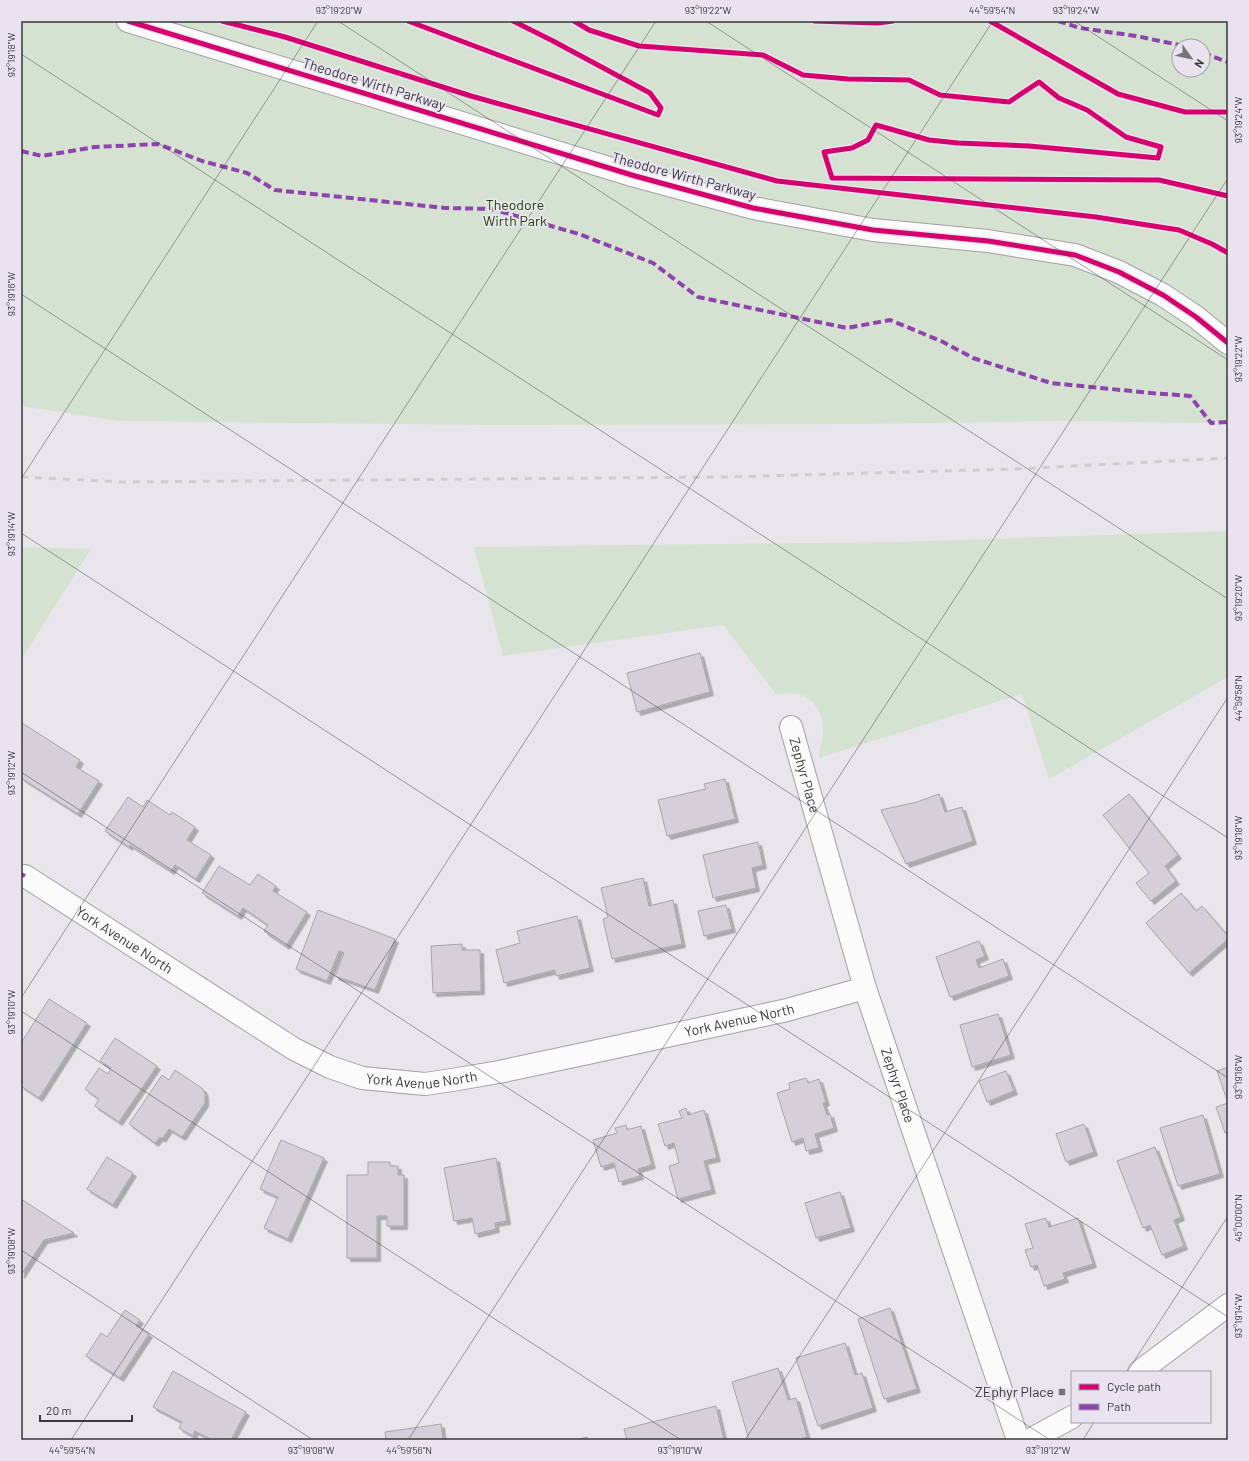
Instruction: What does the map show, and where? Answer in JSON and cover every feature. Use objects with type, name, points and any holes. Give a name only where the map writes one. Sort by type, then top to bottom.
[{"type":"street","name":"Theodore Wirth Parkway","points":[[128,21],[635,176],[753,208],[873,230],[988,241],[1075,255],[1119,272],[1163,294],[1196,317],[1228,343]]},
{"type":"street","name":"Zephyr Place","points":[[791,727],[865,988],[1018,1440]]},
{"type":"street","name":"York Avenue North","points":[[25,876],[294,1049],[330,1067],[362,1078],[425,1084],[452,1080],[588,1053],[786,1010],[865,988]]},
{"type":"street","points":[[1140,1371],[1228,1305]]},
{"type":"street","points":[[1030,1440],[1071,1418]]},
{"type":"green space","name":"Theodore Wirth Park","points":[[21,21],[1228,21],[1228,369],[1225,370],[1228,373],[1228,422],[1061,421],[856,424],[496,425],[120,421],[21,406]]},
{"type":"green space","points":[[1228,531],[1228,677],[1049,779],[1022,694],[819,758],[823,737],[823,724],[820,712],[809,699],[804,696],[793,693],[776,694],[723,625],[503,656],[474,547],[899,542]]},
{"type":"green space","points":[[21,547],[91,549],[21,660]]},
{"type":"building","points":[[700,653],[710,692],[637,712],[627,673]]},
{"type":"building","points":[[22,723],[80,760],[76,767],[99,781],[78,814],[21,778]]},
{"type":"building","points":[[725,779],[735,819],[667,836],[658,800],[706,789],[704,784]]},
{"type":"building","points":[[939,794],[945,812],[962,807],[973,841],[906,864],[881,810],[917,802]]},
{"type":"building","points":[[1129,794],[1178,855],[1165,866],[1176,881],[1151,901],[1136,883],[1149,873],[1103,815]]},
{"type":"building","points":[[128,797],[143,807],[147,800],[170,815],[172,812],[195,827],[187,840],[211,855],[196,879],[175,865],[171,871],[130,845],[129,847],[105,831]]},
{"type":"building","points":[[758,842],[763,865],[752,868],[756,888],[713,898],[703,855]]},
{"type":"building","points":[[219,866],[250,885],[258,874],[276,886],[273,891],[307,912],[286,946],[264,931],[268,925],[243,908],[238,916],[202,893]]},
{"type":"building","points":[[643,878],[649,906],[673,900],[682,944],[612,959],[603,919],[608,917],[601,888]]},
{"type":"building","points":[[1181,893],[1196,911],[1202,906],[1228,936],[1228,939],[1189,973],[1146,923]]},
{"type":"building","points":[[726,905],[732,929],[704,936],[698,911]]},
{"type":"building","points":[[318,910],[395,939],[375,990],[335,976],[344,953],[339,951],[327,981],[296,969]]},
{"type":"building","points":[[577,916],[590,968],[556,976],[555,970],[504,983],[496,950],[520,943],[517,931]]},
{"type":"building","points":[[979,941],[985,956],[976,960],[979,968],[1003,959],[1009,976],[950,997],[936,957]]},
{"type":"building","points":[[462,944],[462,950],[480,950],[481,991],[433,993],[431,946]]},
{"type":"building","points":[[49,999],[87,1023],[39,1098],[21,1086],[21,1043]]},
{"type":"building","points":[[998,1014],[1011,1055],[972,1067],[960,1025]]},
{"type":"building","points":[[115,1038],[157,1066],[119,1122],[95,1106],[99,1099],[85,1089],[99,1068],[108,1074],[111,1068],[100,1061]]},
{"type":"building","points":[[1228,1067],[1228,1103],[1217,1071]]},
{"type":"building","points":[[175,1070],[203,1089],[205,1094],[205,1103],[182,1137],[169,1129],[162,1139],[160,1137],[155,1143],[129,1124],[162,1075],[169,1080]]},
{"type":"building","points":[[1006,1071],[1014,1091],[987,1102],[979,1081]]},
{"type":"building","points":[[806,1078],[808,1083],[819,1079],[826,1102],[823,1103],[827,1115],[830,1114],[834,1128],[815,1134],[819,1148],[806,1151],[803,1138],[792,1142],[777,1093],[790,1089],[789,1083]]},
{"type":"building","points":[[1228,1103],[1228,1132],[1225,1133],[1216,1107]]},
{"type":"building","points":[[686,1108],[688,1115],[704,1110],[717,1158],[704,1161],[712,1190],[678,1199],[669,1166],[679,1163],[674,1143],[665,1146],[658,1124],[682,1118],[679,1111]]},
{"type":"building","points":[[1203,1115],[1220,1174],[1178,1186],[1160,1128]]},
{"type":"building","points":[[1084,1124],[1094,1152],[1066,1162],[1056,1134]]},
{"type":"building","points":[[626,1125],[627,1130],[641,1126],[652,1165],[638,1169],[640,1176],[619,1182],[614,1163],[601,1167],[593,1140],[617,1133],[615,1128]]},
{"type":"building","points":[[281,1140],[324,1158],[288,1239],[264,1228],[278,1197],[260,1189]]},
{"type":"building","points":[[1155,1147],[1181,1217],[1174,1220],[1184,1246],[1162,1255],[1150,1225],[1143,1228],[1117,1161]]},
{"type":"building","points":[[107,1157],[133,1173],[113,1205],[87,1189]]},
{"type":"building","points":[[496,1158],[507,1221],[495,1223],[496,1229],[475,1234],[472,1218],[454,1221],[444,1168]]},
{"type":"building","points":[[368,1162],[390,1162],[390,1166],[398,1166],[398,1175],[404,1175],[404,1226],[387,1226],[387,1216],[377,1216],[377,1258],[347,1258],[347,1175],[368,1175]]},
{"type":"building","points":[[840,1192],[851,1228],[816,1238],[805,1203]]},
{"type":"building","points":[[21,1199],[74,1233],[44,1240],[21,1275]]},
{"type":"building","points":[[1046,1218],[1049,1227],[1078,1218],[1093,1264],[1063,1273],[1065,1279],[1044,1286],[1037,1265],[1031,1267],[1025,1250],[1033,1248],[1025,1224]]},
{"type":"building","points":[[890,1308],[917,1389],[884,1399],[858,1319]]},
{"type":"building","points":[[125,1310],[140,1320],[136,1326],[149,1334],[120,1378],[86,1356],[101,1333],[107,1337]]},
{"type":"building","points":[[845,1343],[855,1375],[862,1373],[873,1408],[818,1426],[796,1358]]},
{"type":"building","points":[[778,1368],[788,1400],[796,1398],[807,1437],[797,1440],[749,1440],[732,1382]]},
{"type":"building","points":[[173,1371],[246,1412],[231,1440],[212,1440],[195,1431],[193,1436],[179,1428],[182,1422],[153,1407]]},
{"type":"building","points":[[716,1406],[724,1440],[627,1440],[624,1429]]},
{"type":"building","points":[[441,1424],[443,1440],[386,1440],[385,1432]]},
{"type":"building","points":[[587,1437],[588,1440],[575,1440]]},
{"type":"railway","points":[[21,477],[123,482],[727,477],[1014,469],[1228,458]]},
{"type":"marked path","points":[[1058,21],[1080,28],[1136,36],[1171,43]]},
{"type":"marked path","points":[[1211,56],[1228,62]]},
{"type":"marked path","points":[[21,151],[42,156],[95,147],[158,144],[202,161],[247,173],[275,190],[445,208],[492,209],[579,234],[653,263],[698,297],[847,328],[890,320],[941,341],[973,358],[1051,383],[1190,396],[1211,423],[1228,422]]},
{"type":"marked path","points":[[21,874],[25,876]]},
{"type":"cycle path","points":[[128,21],[635,176],[753,208],[873,230],[988,241],[1075,255],[1119,272],[1163,295],[1196,317],[1228,343]]},
{"type":"cycle path","points":[[222,21],[285,37],[471,96],[777,181],[1096,217],[1179,230],[1212,244],[1228,253]]},
{"type":"cycle path","points":[[408,21],[658,115],[661,108],[650,93],[513,21]]},
{"type":"cycle path","points":[[574,21],[589,30],[639,46],[763,55],[803,75],[848,79],[909,80],[940,95],[1009,102],[1039,82],[1059,98],[1087,110],[1126,137],[1161,147],[1158,158],[1029,146],[958,143],[929,140],[876,125],[868,140],[852,148],[824,152],[832,178],[1159,180],[1228,196]]},
{"type":"cycle path","points":[[814,21],[878,23],[893,21]]},
{"type":"cycle path","points":[[990,21],[1118,94],[1185,112],[1228,112]]},
{"type":"place","name":"ZEphyr Place","points":[[1062,1392]]}]
